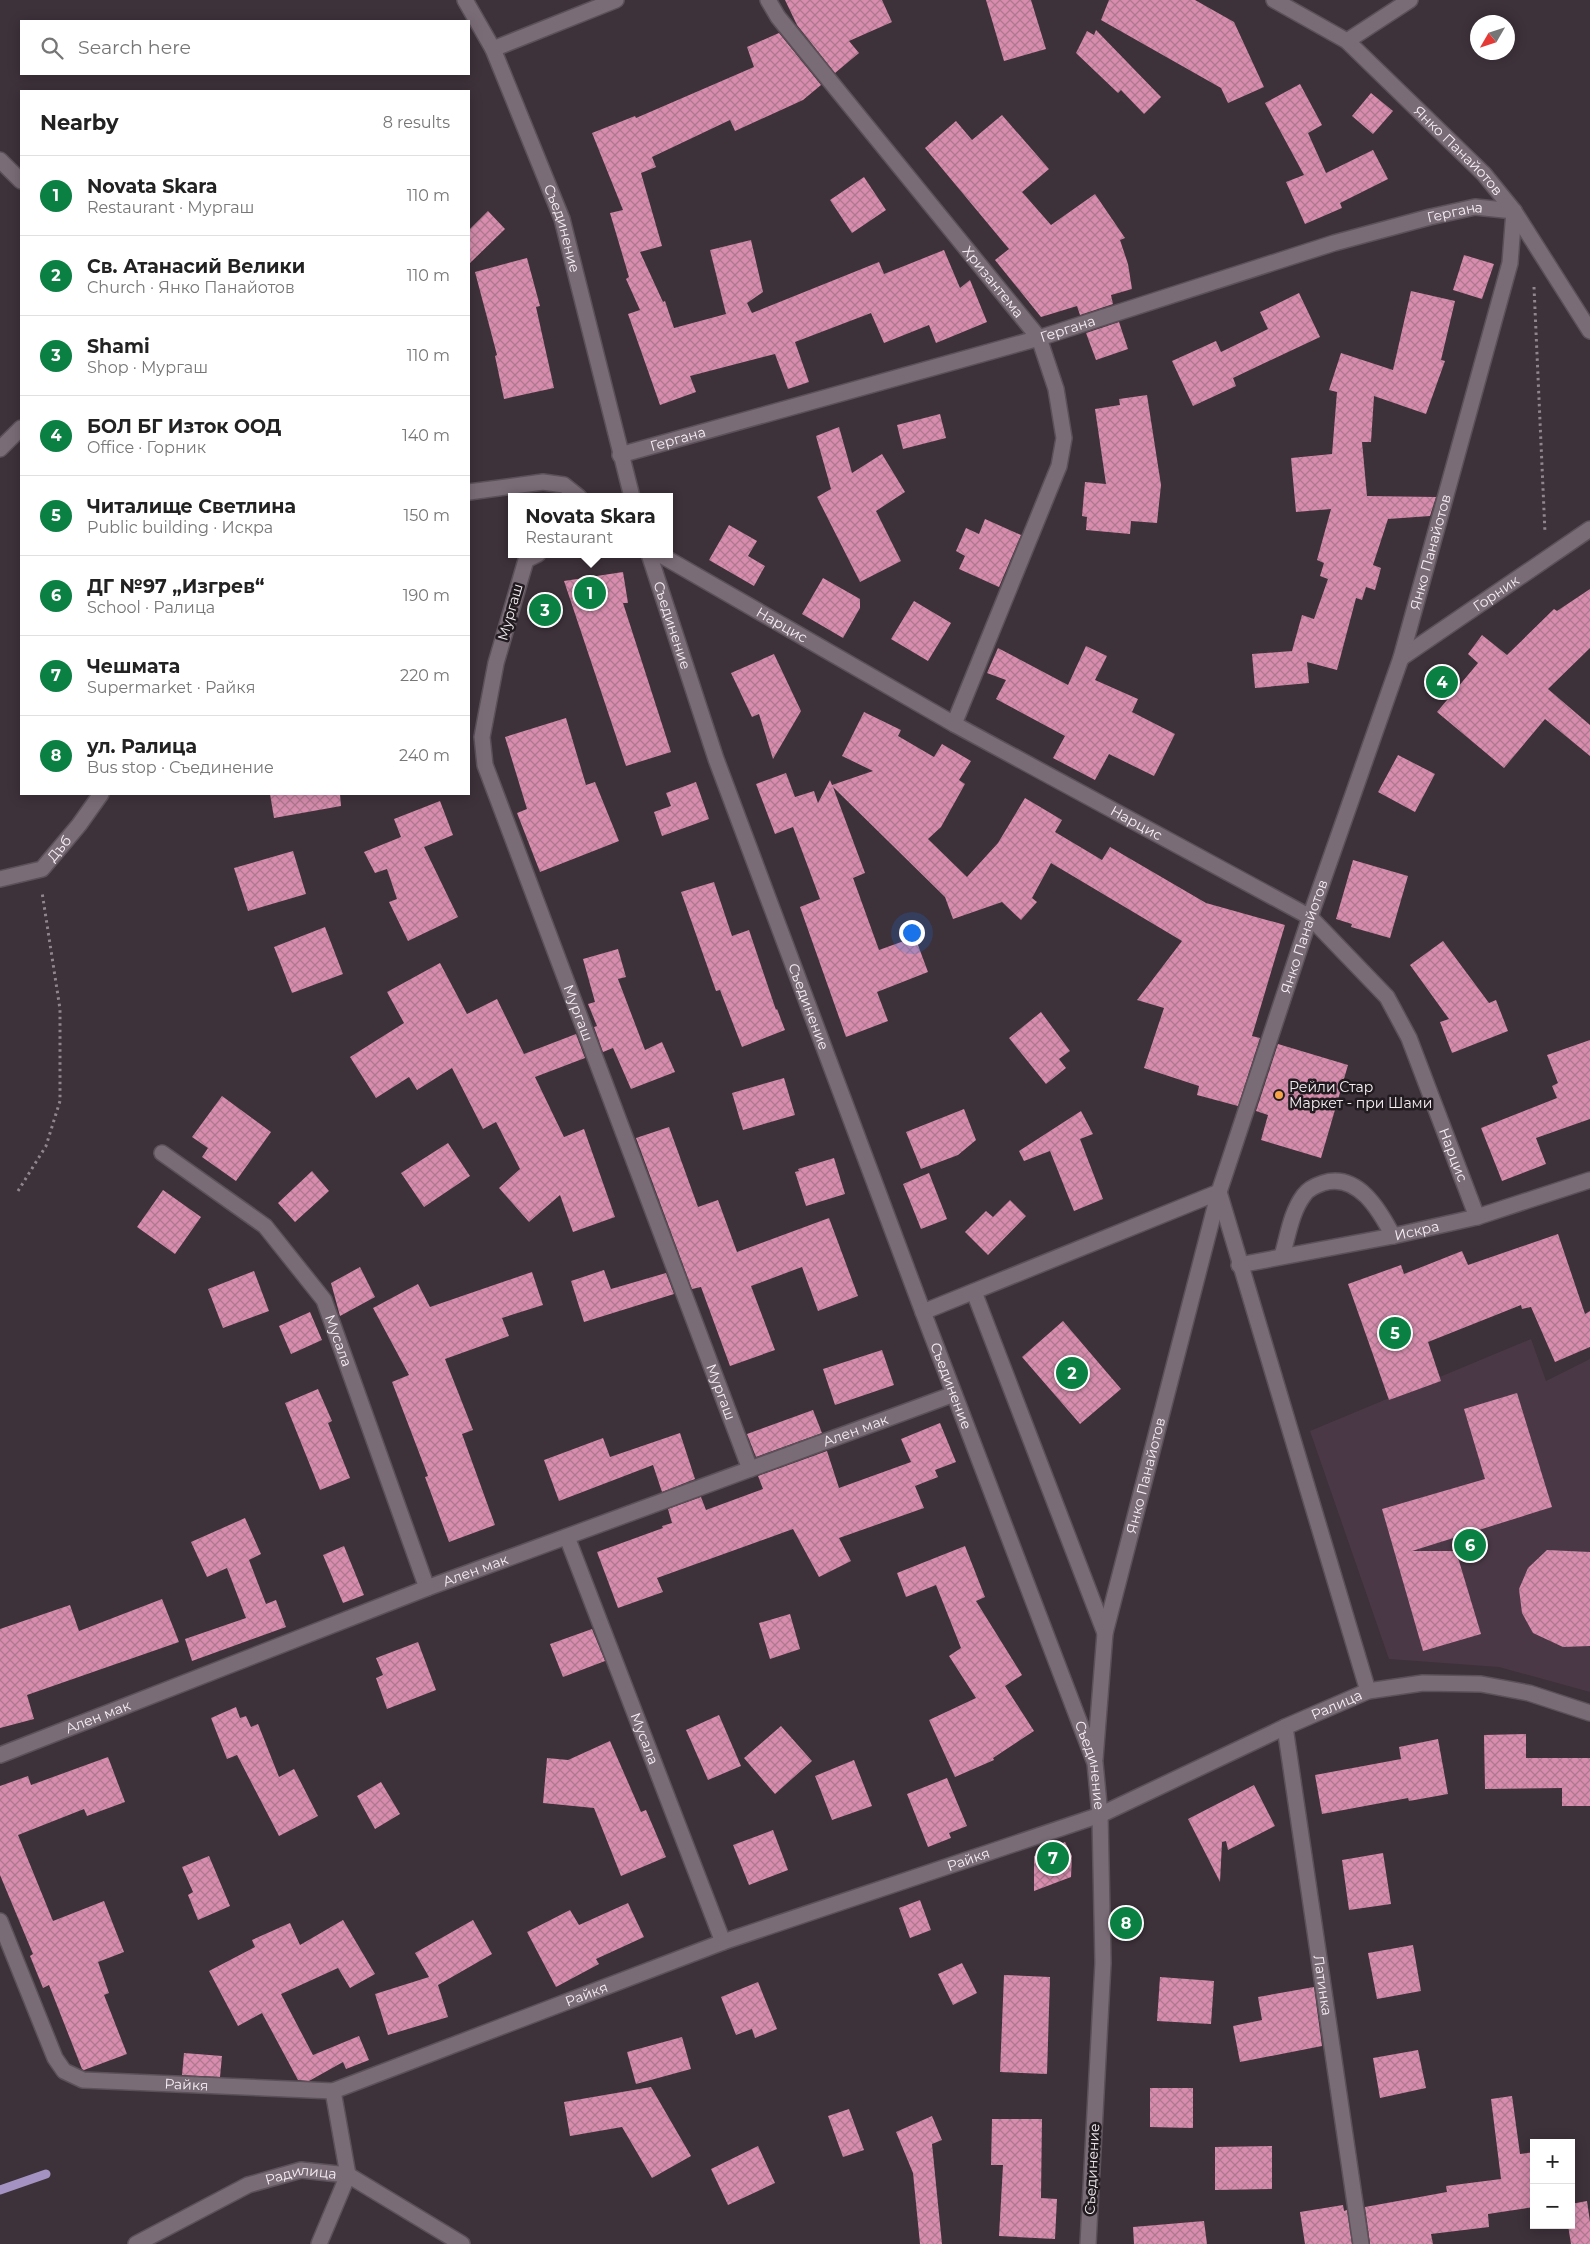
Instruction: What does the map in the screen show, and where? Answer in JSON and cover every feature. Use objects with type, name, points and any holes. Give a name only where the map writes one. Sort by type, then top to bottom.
[{"type":"street","name":"Съединение","points":[[465,0],[493,49],[562,219],[631,493]]},
{"type":"street","points":[[493,49],[616,0]]},
{"type":"street","name":"Хризантема","points":[[768,0],[778,17],[1038,338],[1056,389],[1064,438],[1059,466],[954,724]]},
{"type":"street","name":"Янко Панайотов","points":[[1095,1763],[1105,1633],[1219,1192],[1310,917],[1402,658],[1510,262],[1514,210],[1484,174],[1347,41],[1274,0]]},
{"type":"street","points":[[1347,41],[1410,0]]},
{"type":"street","points":[[0,160],[20,180]]},
{"type":"street","name":"Гергана","points":[[620,455],[1038,338],[1334,243],[1475,207],[1514,210]]},
{"type":"street","points":[[1514,210],[1590,331]]},
{"type":"street","points":[[0,449],[20,429]]},
{"type":"street","points":[[470,492],[542,482],[564,484],[574,493]]},
{"type":"street","name":"Горник","points":[[1402,658],[1590,529]]},
{"type":"street","name":"Мургаш","points":[[530,558],[526,560],[496,663],[482,737],[486,765],[750,1469]]},
{"type":"street","name":"Съединение","points":[[650,558],[716,758],[923,1312],[1095,1763],[1100,1815],[1104,1963],[1088,2244]]},
{"type":"street","name":"Нарцис","points":[[666,558],[954,724],[1310,917],[1387,997],[1409,1038],[1477,1217]]},
{"type":"street","name":"Дъб","points":[[0,879],[42,869],[101,795]]},
{"type":"street","name":"Мусала","points":[[162,1153],[265,1226],[324,1300],[427,1588]]},
{"type":"street","name":"Искра","points":[[1239,1266],[1282,1256],[1393,1236],[1477,1217],[1590,1180]]},
{"type":"street","points":[[1282,1256],[1297,1207],[1305,1193],[1329,1181],[1345,1183],[1358,1188],[1364,1193],[1384,1217],[1393,1236]]},
{"type":"street","points":[[923,1312],[1219,1192],[1239,1266],[1368,1691]]},
{"type":"street","points":[[974,1292],[1105,1633]]},
{"type":"street","name":"Ален мак","points":[[0,1755],[427,1588],[954,1394]]},
{"type":"street","name":"Мусала","points":[[567,1537],[723,1942]]},
{"type":"street","name":"Ралица","points":[[1100,1815],[1285,1727],[1368,1691],[1423,1683],[1481,1684],[1529,1692],[1590,1713]]},
{"type":"street","name":"Латинка","points":[[1285,1727],[1361,2244]]},
{"type":"street","name":"Райкя","points":[[0,1920],[55,2058],[64,2071],[83,2080],[333,2091],[723,1942],[1100,1815]]},
{"type":"street","points":[[320,2244],[348,2175],[333,2091]]},
{"type":"street","name":"Радилица","points":[[136,2244],[248,2185],[300,2170],[348,2175],[462,2244]]},
{"type":"path","points":[[1534,279],[1546,558]]},
{"type":"path","points":[[18,1191],[46,1146],[60,1101],[60,1009],[42,894],[42,869]]},
{"type":"shaded area","points":[[1531,1339],[1546,1381],[1590,1359],[1590,1692],[1499,1667],[1389,1659],[1310,1431]]},
{"type":"building","points":[[785,0],[882,0],[892,22],[849,41],[859,53],[835,73],[797,25]]},
{"type":"building","points":[[986,0],[1031,0],[1046,49],[1004,61]]},
{"type":"building","points":[[1109,0],[1195,0],[1234,22],[1264,87],[1228,103],[1221,88],[1101,20]]},
{"type":"building","points":[[1096,30],[1161,97],[1144,114],[1121,90],[1118,93],[1076,53],[1087,31],[1094,35]]},
{"type":"building","points":[[779,33],[821,85],[803,100],[735,131],[730,120],[652,157],[656,167],[641,173],[662,246],[640,252],[663,302],[665,301],[674,328],[726,314],[710,250],[751,240],[763,292],[747,303],[752,313],[879,262],[884,274],[944,250],[960,288],[970,280],[987,322],[936,343],[929,325],[884,343],[871,313],[795,342],[809,382],[788,389],[775,354],[690,376],[696,392],[660,405],[628,314],[640,310],[626,279],[629,277],[610,213],[623,210],[592,133],[635,116],[636,118],[754,67],[747,47]]},
{"type":"building","points":[[1300,84],[1322,125],[1308,133],[1326,173],[1373,150],[1388,179],[1340,203],[1342,208],[1305,224],[1286,182],[1304,175],[1265,103]]},
{"type":"building","points":[[1371,93],[1393,111],[1373,134],[1352,116]]},
{"type":"building","points":[[1002,115],[1049,169],[1022,192],[1051,225],[1095,194],[1125,238],[1120,240],[1128,264],[1132,289],[1111,295],[1113,304],[1080,315],[1077,306],[1041,317],[995,260],[1009,249],[925,148],[956,121],[972,140]]},
{"type":"building","points":[[864,177],[886,210],[852,233],[830,200]]},
{"type":"building","points":[[488,211],[505,229],[470,263],[470,229]]},
{"type":"building","points":[[1464,255],[1494,264],[1482,299],[1453,290]]},
{"type":"building","points":[[527,258],[540,306],[536,307],[554,388],[504,399],[495,356],[497,355],[475,272]]},
{"type":"building","points":[[1411,291],[1455,301],[1441,360],[1445,361],[1426,414],[1374,396],[1371,442],[1362,442],[1367,496],[1436,497],[1430,516],[1388,519],[1373,565],[1381,568],[1375,590],[1366,587],[1362,600],[1356,598],[1337,670],[1307,662],[1309,683],[1255,688],[1252,654],[1292,651],[1302,615],[1314,619],[1328,579],[1320,576],[1324,563],[1317,560],[1331,509],[1296,512],[1291,458],[1332,454],[1337,392],[1329,390],[1341,353],[1393,370]]},
{"type":"building","points":[[1299,293],[1320,337],[1233,378],[1236,386],[1193,406],[1172,361],[1216,341],[1221,352],[1268,329],[1260,312]]},
{"type":"building","points":[[1119,322],[1128,349],[1096,360],[1086,333]]},
{"type":"building","points":[[1147,395],[1161,485],[1157,523],[1131,521],[1130,534],[1086,530],[1087,517],[1082,516],[1085,482],[1106,484],[1095,409],[1120,405],[1119,399]]},
{"type":"building","points":[[940,414],[946,438],[903,449],[897,425]]},
{"type":"building","points":[[839,427],[852,473],[882,454],[905,492],[876,511],[901,561],[860,582],[817,497],[831,489],[816,436]]},
{"type":"building","points":[[985,519],[1021,535],[999,587],[959,569],[965,556],[956,551],[966,528],[979,534]]},
{"type":"building","points":[[729,525],[757,541],[748,556],[765,566],[754,586],[709,560]]},
{"type":"building","points":[[623,572],[628,603],[623,603],[671,752],[626,766],[564,581]]},
{"type":"building","points":[[823,578],[860,599],[860,608],[843,638],[802,614]]},
{"type":"building","points":[[1590,589],[1590,648],[1548,689],[1590,725],[1590,756],[1545,719],[1504,768],[1437,712],[1478,663],[1468,654],[1482,635],[1507,655],[1554,609],[1557,611]]},
{"type":"building","points":[[914,601],[951,623],[928,661],[891,639]]},
{"type":"building","points":[[1086,646],[1107,656],[1095,680],[1138,699],[1132,712],[1175,734],[1154,776],[1109,754],[1095,780],[1053,758],[1065,736],[996,699],[1006,680],[987,673],[998,648],[1068,685]]},
{"type":"building","points":[[774,654],[801,711],[773,759],[759,714],[752,717],[731,673]]},
{"type":"building","points":[[864,712],[901,730],[898,736],[934,757],[942,744],[971,761],[959,780],[965,784],[941,827],[928,839],[967,877],[998,843],[1025,798],[1062,820],[1055,832],[1102,860],[1110,847],[1206,903],[1285,925],[1252,1036],[1260,1038],[1238,1106],[1197,1095],[1199,1086],[1144,1068],[1164,1008],[1137,1000],[1182,941],[1051,863],[1032,898],[1037,902],[1021,920],[1002,902],[953,919],[945,897],[833,787],[865,873],[853,878],[879,950],[915,937],[928,972],[877,992],[888,1021],[846,1037],[800,907],[820,899],[793,827],[775,834],[756,784],[786,773],[795,797],[814,791],[818,803],[830,780],[832,785],[873,771],[842,756]]},
{"type":"building","points":[[566,718],[586,785],[595,782],[619,841],[540,872],[517,813],[527,809],[505,737]]},
{"type":"building","points":[[1398,755],[1435,774],[1415,812],[1378,792]]},
{"type":"building","points":[[696,782],[709,819],[662,836],[654,812],[671,806],[666,793]]},
{"type":"building","points":[[270,795],[340,795],[341,806],[274,818]]},
{"type":"building","points":[[440,801],[453,835],[424,847],[458,917],[408,941],[389,902],[397,899],[387,869],[375,873],[364,852],[401,837],[394,819]]},
{"type":"building","points":[[293,851],[306,894],[248,911],[234,868]]},
{"type":"building","points":[[1353,860],[1408,876],[1390,938],[1351,927],[1352,924],[1336,919]]},
{"type":"building","points":[[714,882],[732,936],[749,930],[776,1010],[785,1030],[742,1047],[720,990],[716,991],[681,892]]},
{"type":"building","points":[[325,927],[343,974],[292,993],[274,947]]},
{"type":"building","points":[[1443,941],[1489,1003],[1496,1000],[1508,1031],[1452,1053],[1440,1022],[1449,1019],[1410,965]]},
{"type":"building","points":[[618,949],[626,977],[618,979],[645,1050],[662,1042],[675,1072],[631,1089],[613,1048],[603,1052],[594,1027],[597,1026],[588,1004],[595,1002],[583,959]]},
{"type":"building","points":[[440,963],[467,1014],[497,999],[524,1054],[576,1034],[585,1058],[535,1077],[564,1137],[584,1129],[615,1217],[573,1232],[560,1195],[529,1222],[499,1188],[520,1169],[496,1122],[483,1129],[452,1068],[417,1090],[409,1077],[376,1098],[350,1057],[404,1023],[387,992]]},
{"type":"building","points":[[1041,1012],[1070,1051],[1059,1059],[1066,1068],[1046,1084],[1009,1038]]},
{"type":"building","points":[[1590,1040],[1590,1119],[1536,1138],[1546,1164],[1502,1181],[1481,1128],[1557,1098],[1552,1086],[1558,1083],[1547,1055]]},
{"type":"building","points":[[1278,1044],[1348,1065],[1321,1158],[1261,1140],[1268,1115],[1256,1111]]},
{"type":"building","points":[[784,1078],[795,1115],[743,1130],[732,1093]]},
{"type":"building","points":[[222,1096],[271,1132],[236,1181],[202,1157],[208,1148],[192,1137]]},
{"type":"building","points":[[964,1109],[976,1140],[958,1155],[921,1169],[906,1132]]},
{"type":"building","points":[[1081,1111],[1093,1134],[1080,1139],[1103,1199],[1074,1211],[1050,1151],[1024,1161],[1019,1151]]},
{"type":"building","points":[[669,1127],[698,1207],[718,1200],[737,1252],[829,1218],[858,1296],[818,1311],[802,1267],[751,1286],[775,1350],[730,1366],[701,1287],[692,1289],[636,1138]]},
{"type":"building","points":[[448,1143],[470,1176],[424,1207],[401,1173]]},
{"type":"building","points":[[834,1158],[845,1194],[806,1206],[795,1172],[799,1171],[798,1169]]},
{"type":"building","points":[[312,1171],[329,1191],[295,1222],[278,1203]]},
{"type":"building","points":[[929,1173],[947,1219],[921,1229],[903,1184]]},
{"type":"building","points":[[163,1190],[201,1217],[175,1254],[137,1227]]},
{"type":"building","points":[[1010,1200],[1026,1216],[988,1255],[965,1232],[986,1211],[993,1217]]},
{"type":"building","points":[[1558,1234],[1585,1314],[1590,1311],[1590,1347],[1555,1362],[1531,1307],[1522,1309],[1521,1305],[1428,1342],[1441,1381],[1389,1400],[1348,1284],[1401,1265],[1404,1274],[1462,1251],[1468,1265]]},
{"type":"building","points":[[360,1267],[375,1297],[340,1316],[331,1283]]},
{"type":"building","points":[[604,1270],[611,1289],[666,1273],[674,1294],[584,1322],[571,1281]]},
{"type":"building","points":[[254,1271],[269,1311],[223,1328],[208,1289]]},
{"type":"building","points":[[532,1272],[543,1305],[502,1318],[509,1336],[445,1359],[473,1430],[462,1434],[495,1525],[449,1542],[425,1477],[428,1476],[392,1382],[409,1375],[373,1308],[418,1284],[430,1307]]},
{"type":"building","points":[[310,1312],[322,1340],[291,1354],[279,1326]]},
{"type":"building","points":[[1063,1321],[1121,1389],[1080,1424],[1022,1357]]},
{"type":"building","points":[[882,1350],[894,1385],[835,1405],[823,1369]]},
{"type":"building","points":[[318,1389],[332,1421],[328,1423],[350,1478],[320,1490],[285,1403]]},
{"type":"building","points":[[1517,1393],[1552,1507],[1412,1551],[1456,1551],[1481,1634],[1423,1651],[1382,1509],[1485,1479],[1464,1409]]},
{"type":"building","points":[[813,1410],[822,1433],[756,1457],[747,1434]]},
{"type":"building","points":[[940,1423],[956,1462],[935,1470],[938,1477],[915,1486],[924,1508],[839,1538],[851,1561],[819,1577],[793,1529],[657,1578],[663,1592],[618,1608],[597,1552],[672,1523],[668,1509],[701,1497],[706,1510],[763,1489],[758,1476],[827,1451],[839,1488],[911,1462],[901,1439]]},
{"type":"building","points":[[680,1433],[695,1479],[662,1492],[653,1465],[559,1501],[544,1460],[603,1438],[610,1457]]},
{"type":"building","points":[[245,1518],[261,1554],[249,1560],[266,1604],[276,1600],[286,1627],[192,1661],[185,1639],[246,1618],[227,1568],[207,1577],[191,1542]]},
{"type":"building","points":[[344,1546],[364,1595],[343,1603],[323,1555]]},
{"type":"building","points":[[965,1546],[985,1597],[976,1601],[1022,1675],[1005,1686],[1034,1731],[993,1758],[994,1760],[955,1777],[929,1720],[976,1698],[949,1656],[961,1648],[936,1585],[906,1597],[897,1573]]},
{"type":"building","points":[[1547,1550],[1590,1552],[1590,1646],[1563,1647],[1533,1633],[1522,1613],[1519,1589],[1528,1568]]},
{"type":"building","points":[[162,1599],[179,1642],[27,1695],[34,1719],[0,1728],[0,1629],[70,1605],[79,1631]]},
{"type":"building","points":[[790,1614],[800,1649],[770,1659],[759,1623]]},
{"type":"building","points":[[592,1629],[605,1661],[563,1677],[550,1644]]},
{"type":"building","points":[[418,1642],[436,1690],[387,1709],[376,1678],[383,1675],[376,1658]]},
{"type":"building","points":[[236,1707],[240,1718],[246,1716],[251,1727],[258,1724],[279,1777],[294,1769],[318,1816],[279,1836],[237,1755],[227,1759],[211,1718]]},
{"type":"building","points":[[719,1715],[741,1766],[708,1780],[686,1730]]},
{"type":"building","points":[[781,1726],[812,1761],[775,1794],[744,1758]]},
{"type":"building","points":[[1526,1734],[1526,1758],[1590,1758],[1590,1806],[1562,1806],[1562,1788],[1485,1789],[1484,1735]]},
{"type":"building","points":[[1438,1739],[1448,1794],[1409,1801],[1408,1798],[1322,1814],[1315,1775],[1401,1759],[1399,1747]]},
{"type":"building","points":[[610,1741],[641,1812],[646,1810],[666,1857],[621,1876],[594,1808],[543,1803],[547,1758],[568,1760]]},
{"type":"building","points":[[108,1757],[125,1802],[87,1816],[84,1809],[18,1835],[53,1921],[104,1901],[124,1952],[98,1962],[109,1993],[104,1995],[127,2054],[84,2070],[49,1985],[43,1988],[30,1956],[33,1954],[0,1875],[0,1786],[28,1776],[31,1785]]},
{"type":"building","points":[[854,1760],[872,1806],[832,1820],[815,1776]]},
{"type":"building","points":[[947,1778],[967,1826],[949,1833],[951,1838],[928,1847],[907,1794]]},
{"type":"building","points":[[381,1782],[400,1814],[375,1829],[357,1796]]},
{"type":"building","points":[[1254,1785],[1275,1826],[1228,1850],[1226,1841],[1222,1842],[1220,1882],[1188,1819]]},
{"type":"building","points":[[773,1830],[788,1870],[749,1885],[733,1845]]},
{"type":"building","points":[[1065,1842],[1072,1856],[1071,1877],[1034,1891],[1034,1856]]},
{"type":"building","points":[[1383,1853],[1391,1904],[1349,1910],[1342,1860]]},
{"type":"building","points":[[209,1856],[230,1906],[198,1920],[188,1895],[193,1892],[182,1867]]},
{"type":"building","points":[[920,1900],[931,1930],[910,1938],[899,1908]]},
{"type":"building","points":[[628,1903],[644,1937],[596,1959],[599,1964],[556,1987],[527,1932],[570,1910],[579,1925]]},
{"type":"building","points":[[343,1920],[375,1974],[350,1988],[338,1968],[281,1994],[313,2055],[359,2036],[369,2060],[346,2069],[343,2062],[309,2081],[298,2080],[262,2013],[238,2026],[209,1971],[255,1947],[252,1940],[290,1923],[300,1945]]},
{"type":"building","points":[[473,1920],[492,1954],[438,1985],[448,2017],[388,2035],[375,1994],[429,1977],[415,1953]]},
{"type":"building","points":[[1413,1945],[1421,1991],[1377,1999],[1368,1953]]},
{"type":"building","points":[[962,1963],[977,1993],[953,2005],[938,1974]]},
{"type":"building","points":[[1004,1975],[1050,1977],[1047,2074],[1000,2072]]},
{"type":"building","points":[[1160,1977],[1214,1981],[1211,2024],[1157,2021]]},
{"type":"building","points":[[758,1982],[777,2029],[755,2038],[752,2029],[736,2035],[721,1997]]},
{"type":"building","points":[[1314,1987],[1322,2046],[1240,2062],[1233,2026],[1262,2020],[1258,1997]]},
{"type":"building","points":[[682,2037],[691,2069],[636,2084],[627,2052]]},
{"type":"building","points":[[1418,2050],[1426,2088],[1380,2098],[1373,2058]]},
{"type":"building","points":[[184,2053],[222,2056],[220,2077],[182,2075]]},
{"type":"building","points":[[651,2087],[691,2156],[652,2178],[622,2127],[570,2136],[564,2102]]},
{"type":"building","points":[[1150,2088],[1193,2088],[1193,2128],[1150,2127]]},
{"type":"building","points":[[1512,2096],[1520,2154],[1530,2153],[1530,2208],[1488,2214],[1489,2227],[1431,2234],[1433,2244],[1370,2244],[1365,2207],[1447,2192],[1446,2186],[1501,2179],[1491,2099]]},
{"type":"building","points":[[849,2109],[864,2150],[843,2157],[828,2116]]},
{"type":"building","points":[[932,2116],[942,2140],[932,2144],[942,2244],[920,2244],[913,2173],[896,2132]]},
{"type":"building","points":[[992,2119],[1042,2119],[1041,2198],[1057,2199],[1055,2239],[999,2236],[1003,2165],[991,2165]]},
{"type":"building","points":[[758,2146],[775,2183],[728,2205],[711,2169]]},
{"type":"building","points":[[1272,2146],[1272,2189],[1215,2190],[1215,2147]]},
{"type":"building","points":[[1587,2201],[1590,2222],[1590,2244],[1571,2244],[1569,2229],[1575,2229],[1575,2203]]},
{"type":"building","points":[[1343,2205],[1344,2211],[1347,2210],[1352,2244],[1305,2244],[1300,2212]]},
{"type":"building","points":[[1204,2221],[1207,2244],[1134,2244],[1133,2227]]},
{"type":"waterway","points":[[0,2190],[46,2174]]},
{"type":"place","name":"Novata Skara","points":[[590,593]]},
{"type":"place","name":"Shami","points":[[545,610]]},
{"type":"place","name":"БОЛ БГ Изток ООД","points":[[1442,682]]},
{"type":"place","name":"Рейли Стар Маркет - при Шами","points":[[1279,1095]]},
{"type":"place","name":"Читалище Светлина","points":[[1395,1333]]},
{"type":"place","name":"Св. Атанасий Велики","points":[[1072,1373]]},
{"type":"place","name":"ДГ №97 „Изгрев“","points":[[1470,1545]]},
{"type":"place","name":"Чешмата","points":[[1053,1858]]},
{"type":"place","name":"ул. Ралица","points":[[1126,1923]]}]
